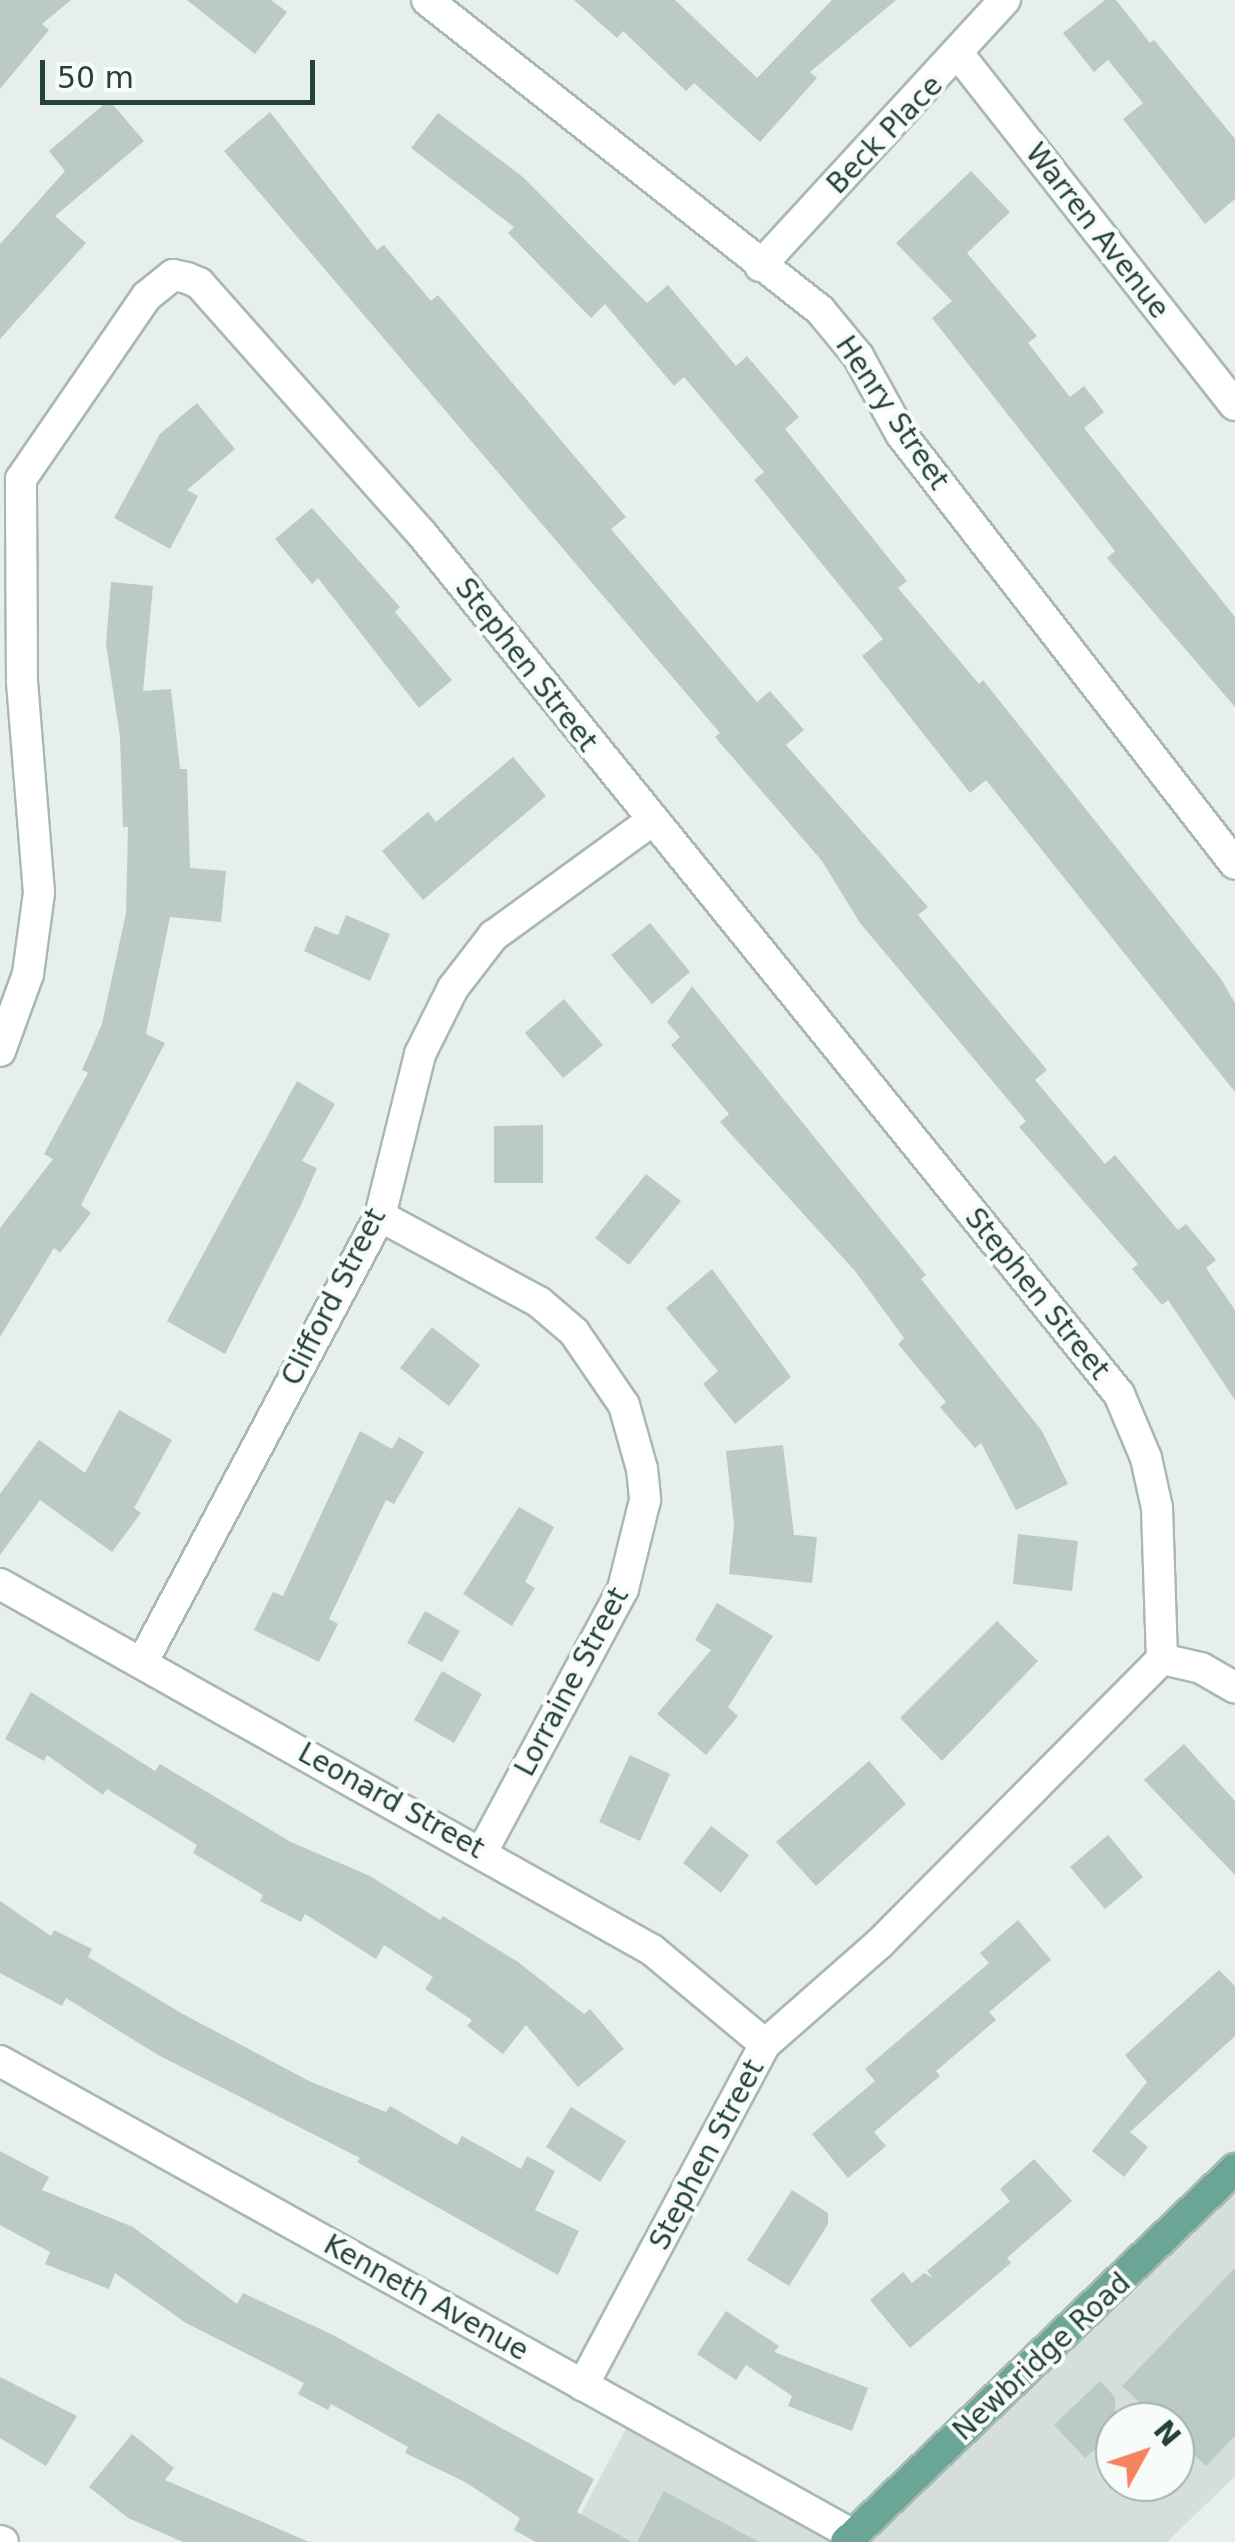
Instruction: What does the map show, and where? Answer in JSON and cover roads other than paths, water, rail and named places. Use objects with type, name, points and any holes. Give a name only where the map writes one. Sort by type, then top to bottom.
[{"type":"main road","name":"Newbridge Road","points":[[849,2538],[1235,2169]]},
{"type":"street","name":"Henry Street","points":[[427,0],[820,310],[858,356],[900,434],[1235,864]]},
{"type":"street","name":"Beck Place","points":[[760,266],[960,56],[1005,0]]},
{"type":"street","name":"Warren Avenue","points":[[960,56],[1235,405]]},
{"type":"street","name":"Stephen Street","points":[[10,480],[147,296],[173,275],[199,283],[422,534],[650,822],[1118,1394],[1146,1458],[1157,1508],[1162,1659],[879,1944],[765,2044],[583,2385]]},
{"type":"street","points":[[0,1051],[28,974],[39,894],[10,480]]},
{"type":"street","name":"Clifford Street","points":[[142,1662],[380,1216],[420,1054],[453,988],[493,936],[650,822]]},
{"type":"street","name":"Lorraine Street","points":[[380,1216],[539,1302],[574,1332],[624,1405],[642,1468],[645,1500],[623,1589],[482,1852]]},
{"type":"street","name":"Leonard Street","points":[[0,1584],[652,1950],[765,2044]]},
{"type":"street","points":[[1162,1659],[1201,1668],[1235,1688]]},
{"type":"street","name":"Kenneth Avenue","points":[[0,2061],[583,2385],[849,2538]]}]
